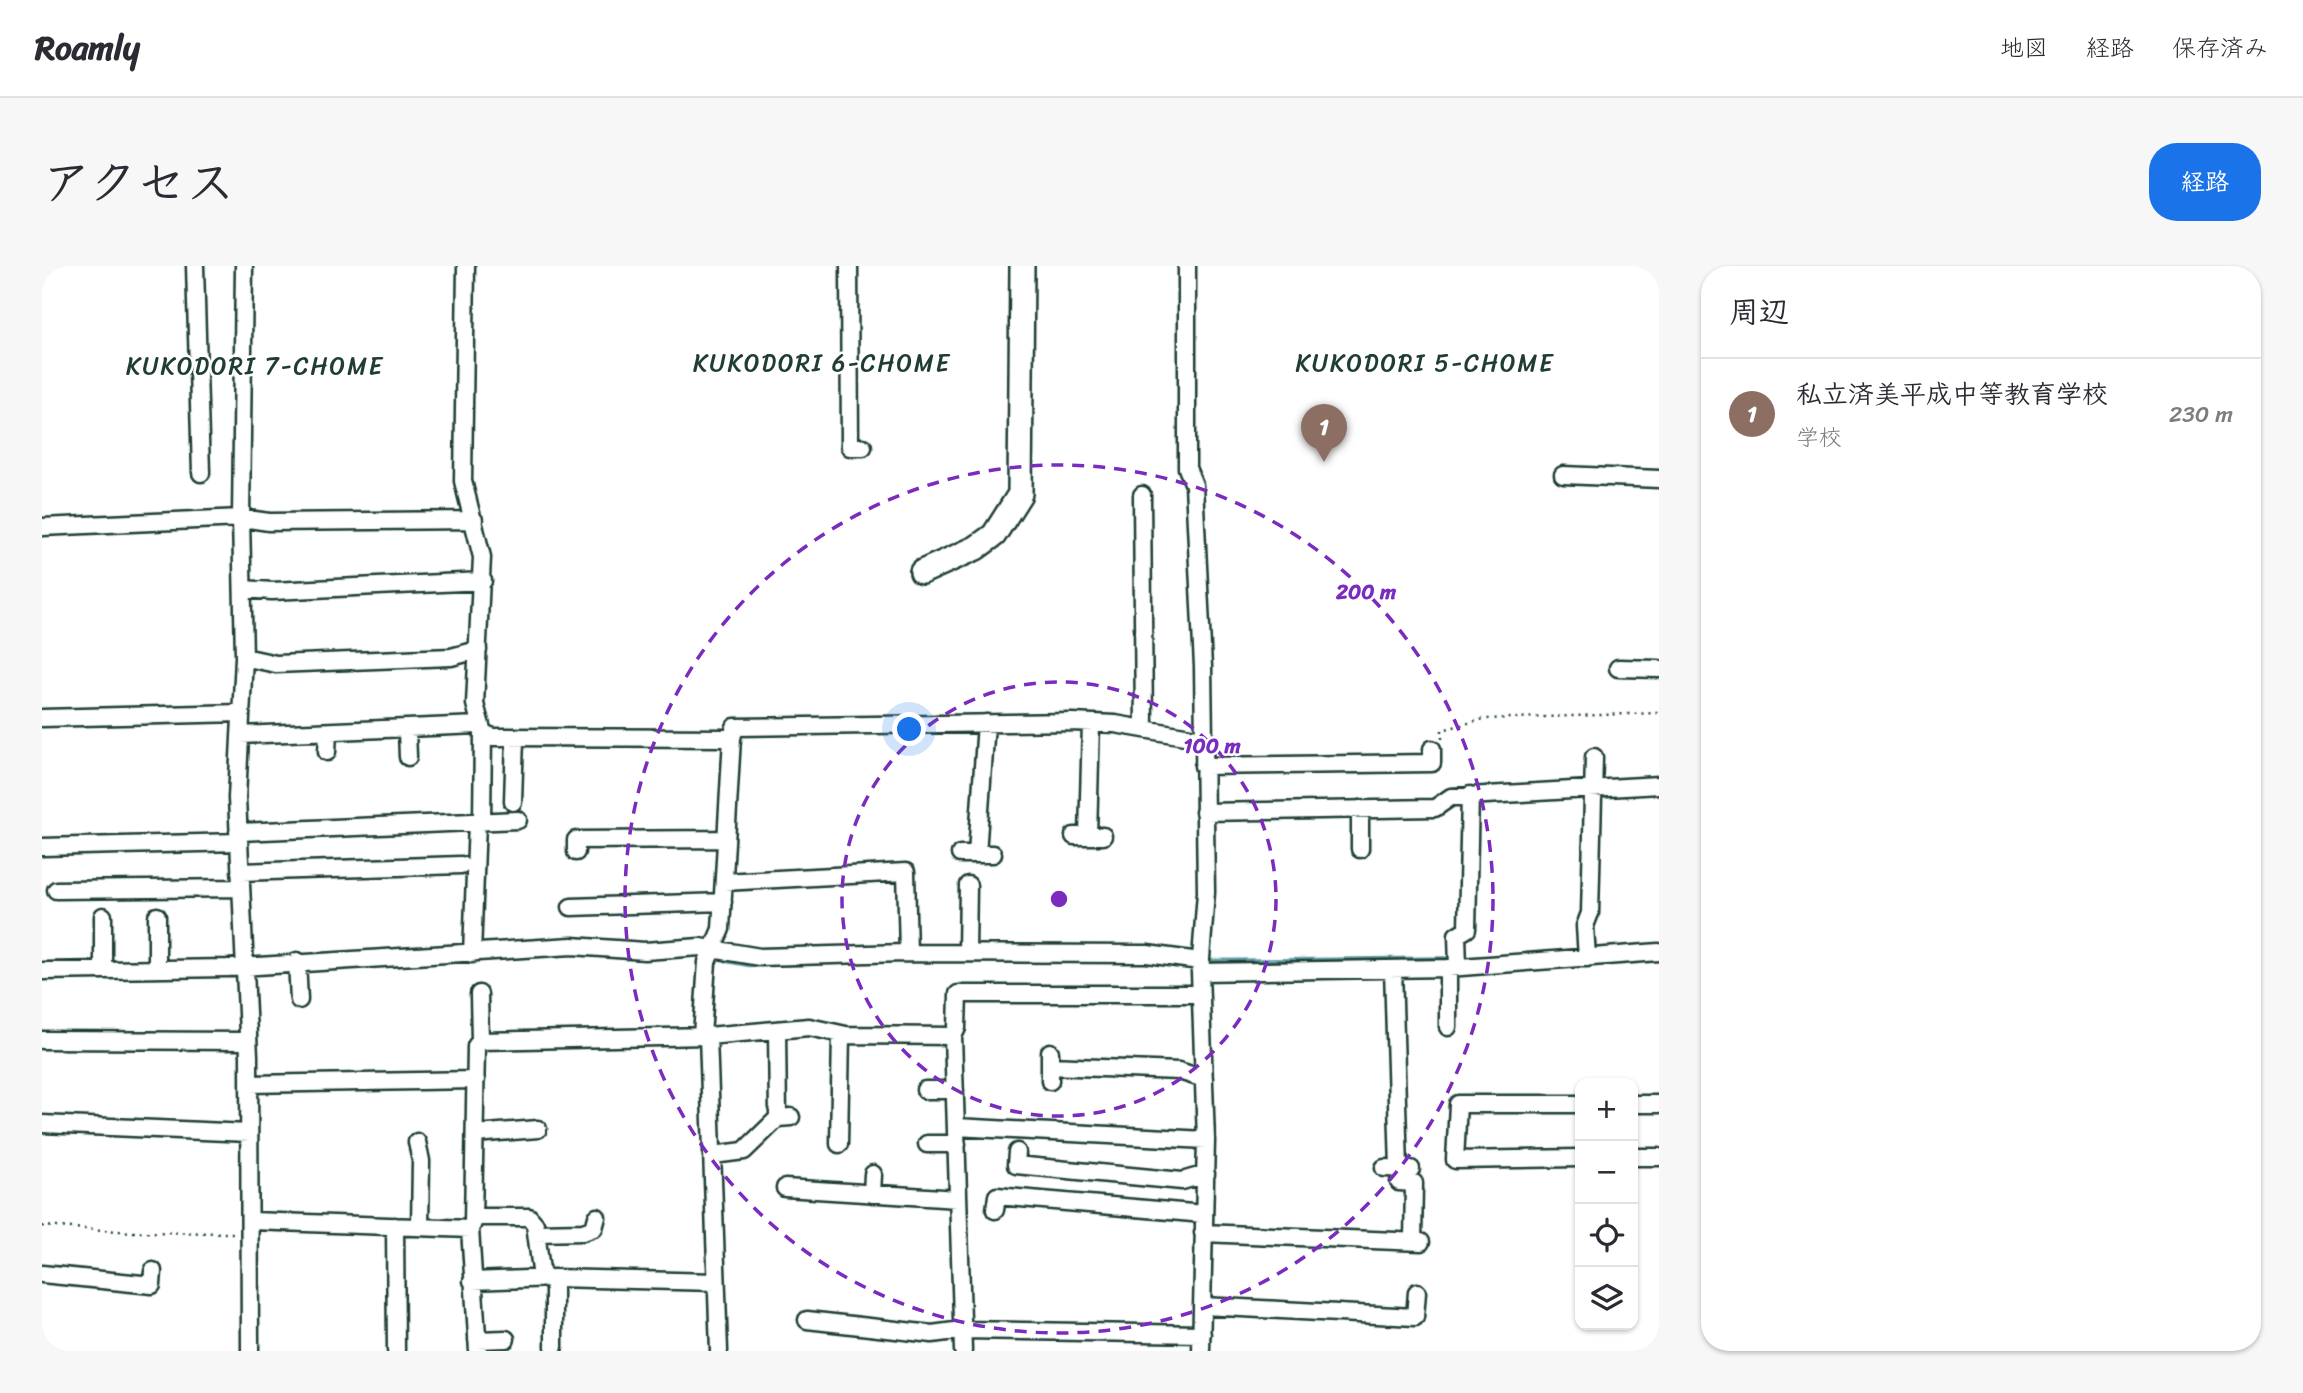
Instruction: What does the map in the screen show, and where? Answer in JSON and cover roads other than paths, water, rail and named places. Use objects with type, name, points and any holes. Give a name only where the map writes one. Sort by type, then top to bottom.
[{"type":"street","points":[[195,266],[192,366],[194,454],[201,473]]},
{"type":"street","points":[[244,266],[241,518],[244,657],[238,837],[248,1041],[252,1227],[250,1351]]},
{"type":"street","points":[[466,266],[463,481],[482,557],[483,581],[475,704],[481,729],[480,822],[472,954]]},
{"type":"street","points":[[849,266],[856,328],[842,394],[850,447],[863,447]]},
{"type":"street","points":[[922,572],[950,562],[995,535],[1020,494],[1022,266]]},
{"type":"street","points":[[1187,266],[1187,468],[1194,485],[1203,667],[1206,892],[1200,966],[1206,1140],[1201,1351]]},
{"type":"street","points":[[1563,475],[1659,479]]},
{"type":"street","points":[[1142,495],[1150,514],[1151,573],[1151,654],[1144,729]]},
{"type":"street","points":[[42,527],[80,519],[167,529],[241,518],[316,526],[393,527],[474,520]]},
{"type":"street","points":[[244,589],[272,591],[483,581]]},
{"type":"street","points":[[244,657],[276,664],[451,657],[478,650]]},
{"type":"street","points":[[1618,668],[1659,669]]},
{"type":"street","points":[[42,718],[135,722],[241,713]]},
{"type":"street","points":[[960,853],[985,854],[986,723]]},
{"type":"street","points":[[719,1351],[713,1155],[705,1036],[707,962],[721,929],[732,738],[735,727],[1091,723],[1202,739]]},
{"type":"street","points":[[1088,836],[1091,723]]},
{"type":"street","points":[[240,734],[481,729],[515,737],[732,738]]},
{"type":"street","points":[[407,730],[408,757]]},
{"type":"street","points":[[327,752],[328,732]]},
{"type":"street","points":[[513,802],[515,737]]},
{"type":"street","points":[[1203,766],[1432,764],[1437,746]]},
{"type":"street","points":[[1587,951],[1594,757]]},
{"type":"street","points":[[1204,812],[1435,808],[1446,797],[1659,785]]},
{"type":"street","points":[[1448,1027],[1457,935],[1467,929],[1471,796]]},
{"type":"street","points":[[1360,809],[1360,849]]},
{"type":"street","points":[[42,847],[126,852],[238,837],[517,820]]},
{"type":"street","points":[[576,852],[576,840],[645,832],[726,839]]},
{"type":"street","points":[[63,886],[240,880],[353,861],[452,861]]},
{"type":"street","points":[[724,882],[906,872],[908,953]]},
{"type":"street","points":[[967,953],[968,885]]},
{"type":"street","points":[[571,908],[723,902]]},
{"type":"street","points":[[103,916],[103,970]]},
{"type":"street","points":[[157,916],[157,969]]},
{"type":"street","points":[[42,971],[244,971],[298,961],[472,954],[572,946],[633,951],[714,948],[760,957],[908,953],[1147,954],[1200,966],[1393,969],[1587,951],[1659,952]]},
{"type":"street","points":[[298,961],[299,1000]]},
{"type":"street","points":[[1203,1233],[1417,1242],[1413,1183],[1398,1172],[1403,1061],[1393,969]]},
{"type":"street","points":[[479,994],[480,1041],[476,1046],[471,1281],[478,1346],[506,1339]]},
{"type":"street","points":[[963,1351],[953,1036],[957,1028],[957,994],[1200,994]]},
{"type":"street","points":[[480,1041],[705,1036],[808,1027],[841,1034],[953,1036]]},
{"type":"street","points":[[713,1155],[744,1151],[784,1117],[777,1030]]},
{"type":"street","points":[[834,1133],[841,1034]]},
{"type":"street","points":[[42,1040],[248,1041]]},
{"type":"street","points":[[1050,1067],[1144,1062],[1204,1079]]},
{"type":"street","points":[[249,1084],[476,1080]]},
{"type":"street","points":[[925,1090],[955,1090]]},
{"type":"street","points":[[1575,1104],[1458,1104],[1455,1160],[1575,1158]]},
{"type":"street","points":[[1638,1104],[1659,1104]]},
{"type":"street","points":[[42,1124],[249,1133]]},
{"type":"street","points":[[956,1127],[1206,1140]]},
{"type":"street","points":[[475,1134],[538,1129]]},
{"type":"street","points":[[417,1142],[421,1161],[421,1227]]},
{"type":"street","points":[[927,1144],[957,1144]]},
{"type":"street","points":[[1017,1152],[1016,1165],[1070,1163],[1143,1170],[1182,1181],[1206,1174]]},
{"type":"street","points":[[1638,1157],[1659,1157]]},
{"type":"street","points":[[872,1194],[873,1174]]},
{"type":"street","points":[[785,1187],[958,1199]]},
{"type":"street","points":[[995,1210],[997,1195],[1056,1208],[1122,1214],[1204,1214]]},
{"type":"street","points":[[252,1227],[421,1227],[529,1217],[548,1278],[554,1347]]},
{"type":"street","points":[[536,1233],[583,1232],[593,1227],[597,1217]]},
{"type":"street","points":[[395,1226],[396,1351]]},
{"type":"street","points":[[42,1274],[152,1285],[153,1271]]},
{"type":"street","points":[[471,1281],[548,1278],[716,1282]]},
{"type":"street","points":[[1203,1306],[1415,1317],[1417,1292]]},
{"type":"street","points":[[818,1316],[890,1323],[944,1334],[962,1330],[1202,1334]]},
{"type":"waterway","points":[[1210,961],[1482,958]]},
{"type":"waterway","points":[[727,961],[749,965],[802,964]]},
{"type":"place","name":"私立済美平成中等教育学校","points":[[1324,462]]},
{"type":"district","name":"KUKODORI 6-CHOME","points":[[822,363]]},
{"type":"district","name":"KUKODORI 5-CHOME","points":[[1425,363]]},
{"type":"district","name":"KUKODORI 7-CHOME","points":[[255,366]]}]
